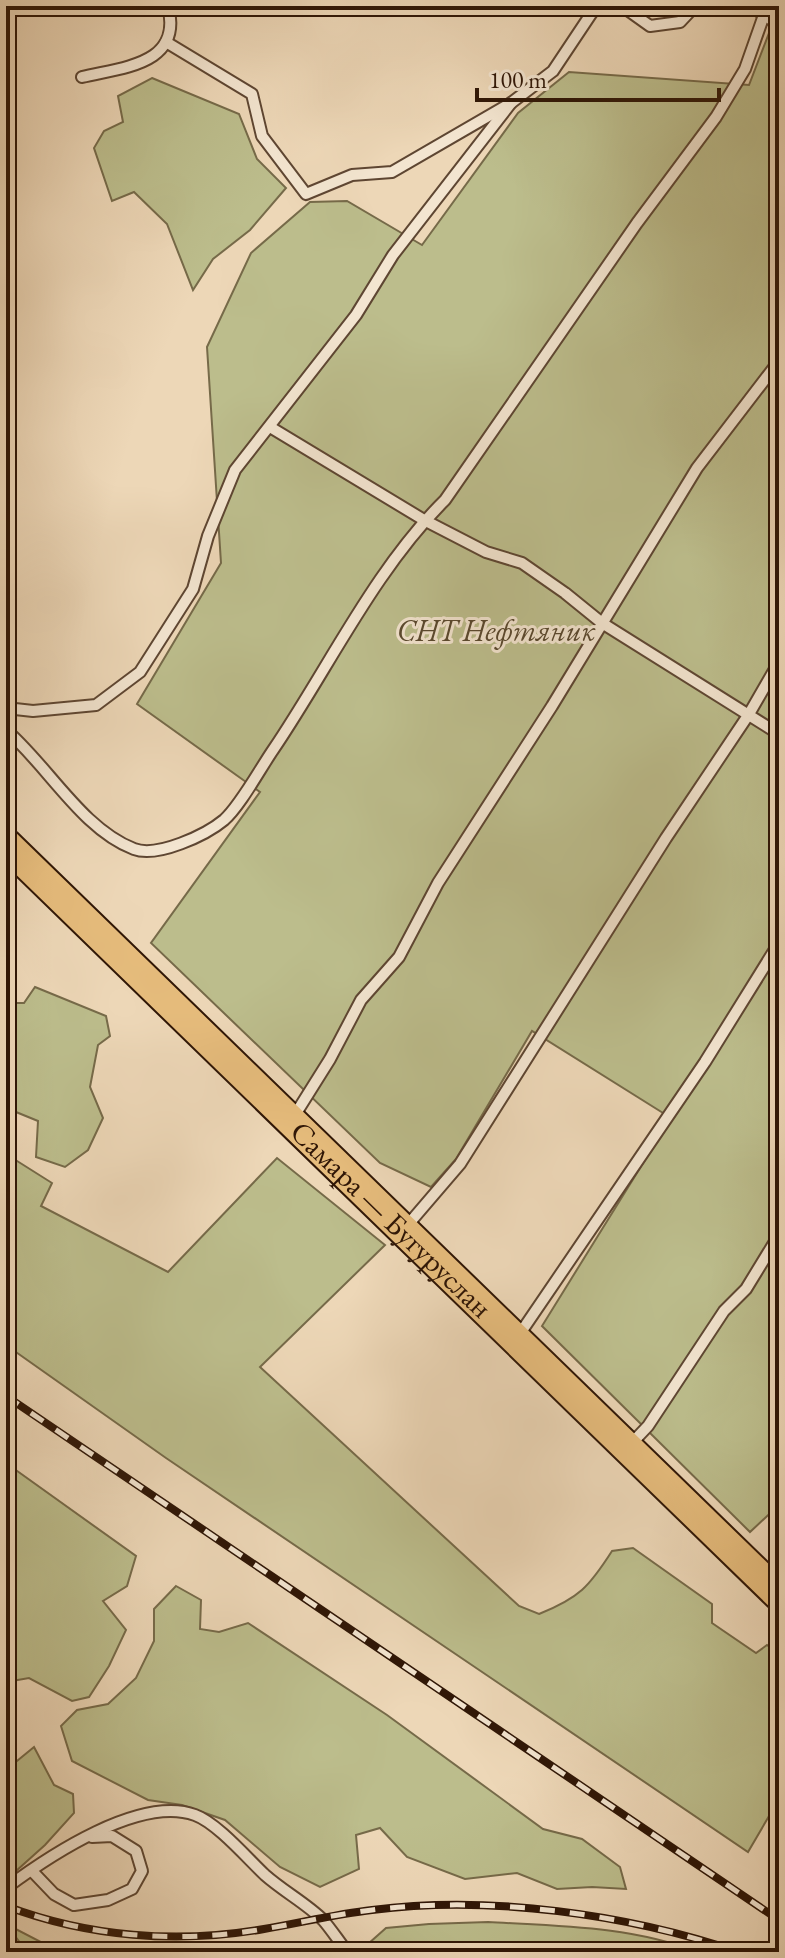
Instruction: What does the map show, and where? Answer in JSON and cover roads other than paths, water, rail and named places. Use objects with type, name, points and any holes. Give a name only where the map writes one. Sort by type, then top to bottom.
[{"type":"main road","name":"Самара — Бугуруслан","points":[[6,844],[779,1595]]},
{"type":"lane","points":[[82,77],[147,60],[159,53],[171,30],[168,6]]},
{"type":"lane","points":[[166,42],[252,94],[262,136],[306,194],[352,175],[392,172],[511,103],[553,71],[593,11],[620,6],[650,26],[680,22],[695,6]]},
{"type":"lane","points":[[751,6],[768,10],[779,25]]},
{"type":"lane","points":[[6,730],[112,839],[139,851],[186,844],[226,819],[298,714],[342,636],[424,520],[445,500],[637,223],[716,117],[745,69],[768,10]]},
{"type":"lane","points":[[6,708],[33,711],[96,705],[140,672],[193,589],[208,536],[235,470],[356,315],[393,255],[511,103]]},
{"type":"lane","points":[[292,1120],[330,1059],[361,1000],[399,957],[438,883],[552,706],[697,468],[779,361]]},
{"type":"lane","points":[[270,427],[424,520],[486,552],[522,563],[602,623],[779,734]]},
{"type":"lane","points":[[405,1229],[460,1164],[634,887],[749,714],[779,662]]},
{"type":"lane","points":[[517,1338],[705,1062],[779,943]]},
{"type":"lane","points":[[628,1447],[648,1426],[724,1311],[746,1289],[779,1235]]},
{"type":"lane","points":[[6,1888],[86,1837],[131,1817],[164,1811],[196,1815],[225,1836],[286,1893],[322,1919],[342,1945],[341,1952]]},
{"type":"lane","points":[[32,1871],[54,1894],[74,1905],[108,1900],[132,1889],[142,1871],[136,1851],[112,1836],[86,1837]]},
{"type":"railway","points":[[6,1396],[779,1920]]},
{"type":"railway","points":[[6,1906],[69,1925],[133,1935],[166,1936],[231,1934],[358,1912],[417,1906],[510,1907],[558,1911],[651,1927],[739,1952]]},
{"type":"railway","points":[[6,1937],[19,1952]]},
{"type":"park label","name":"СНТ Нефтяник","points":[[496,630]]}]
